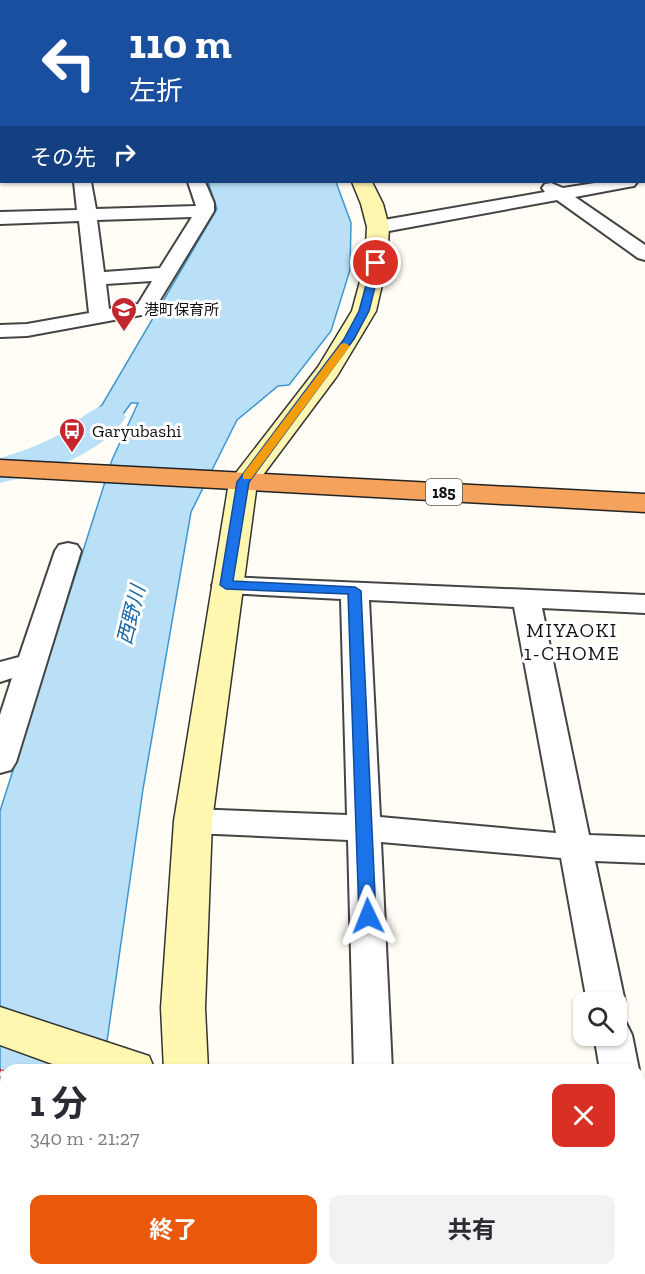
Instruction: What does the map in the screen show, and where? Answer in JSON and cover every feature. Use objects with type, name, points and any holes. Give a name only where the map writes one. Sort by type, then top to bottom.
[{"type":"highway","name":"185","points":[[0,468],[645,503]]},
{"type":"street","points":[[0,108],[0,114]]},
{"type":"street","points":[[83,183],[100,317]]},
{"type":"street","points":[[0,331],[27,330],[145,309],[205,211],[205,203],[197,183]]},
{"type":"street","points":[[186,1064],[183,1008],[193,821],[226,585],[227,481],[328,371],[354,330],[372,286],[376,263],[378,227],[372,204],[362,183]]},
{"type":"street","points":[[544,183],[644,253]]},
{"type":"street","points":[[378,227],[623,183]]},
{"type":"street","points":[[0,218],[205,211]]},
{"type":"street","points":[[618,235],[645,229]]},
{"type":"street","points":[[95,279],[166,274]]},
{"type":"street","points":[[0,762],[68,551]]},
{"type":"street","points":[[226,585],[645,604]]},
{"type":"street","points":[[355,591],[373,1064]]},
{"type":"street","points":[[526,599],[604,992]]},
{"type":"street","points":[[0,672],[32,663]]},
{"type":"street","points":[[193,821],[365,828],[574,847],[645,850]]},
{"type":"street","points":[[0,1026],[113,1064]]},
{"type":"street","points":[[615,1046],[619,1064]]},
{"type":"water","name":"西野川","points":[[208,183],[336,183],[351,223],[350,270],[331,331],[289,385],[278,386],[237,420],[191,512],[143,789],[104,1064],[0,1064],[0,811],[112,460],[138,403],[131,403],[114,427],[72,458],[38,451],[68,435],[102,405],[217,209]]},
{"type":"waterway","points":[[0,471],[44,457],[69,445],[106,417]]},
{"type":"slow traffic","points":[[247,477],[345,346]]},
{"type":"place","name":"港町保育所","points":[[124,333]]},
{"type":"place","name":"Garyubashi","points":[[72,454]]},
{"type":"district","name":"MIYAOKI 1-CHOME","points":[[572,642]]},
{"type":"route","points":[[368,916],[355,591],[226,585],[243,482],[328,371],[349,339],[364,311],[376,263]]}]
